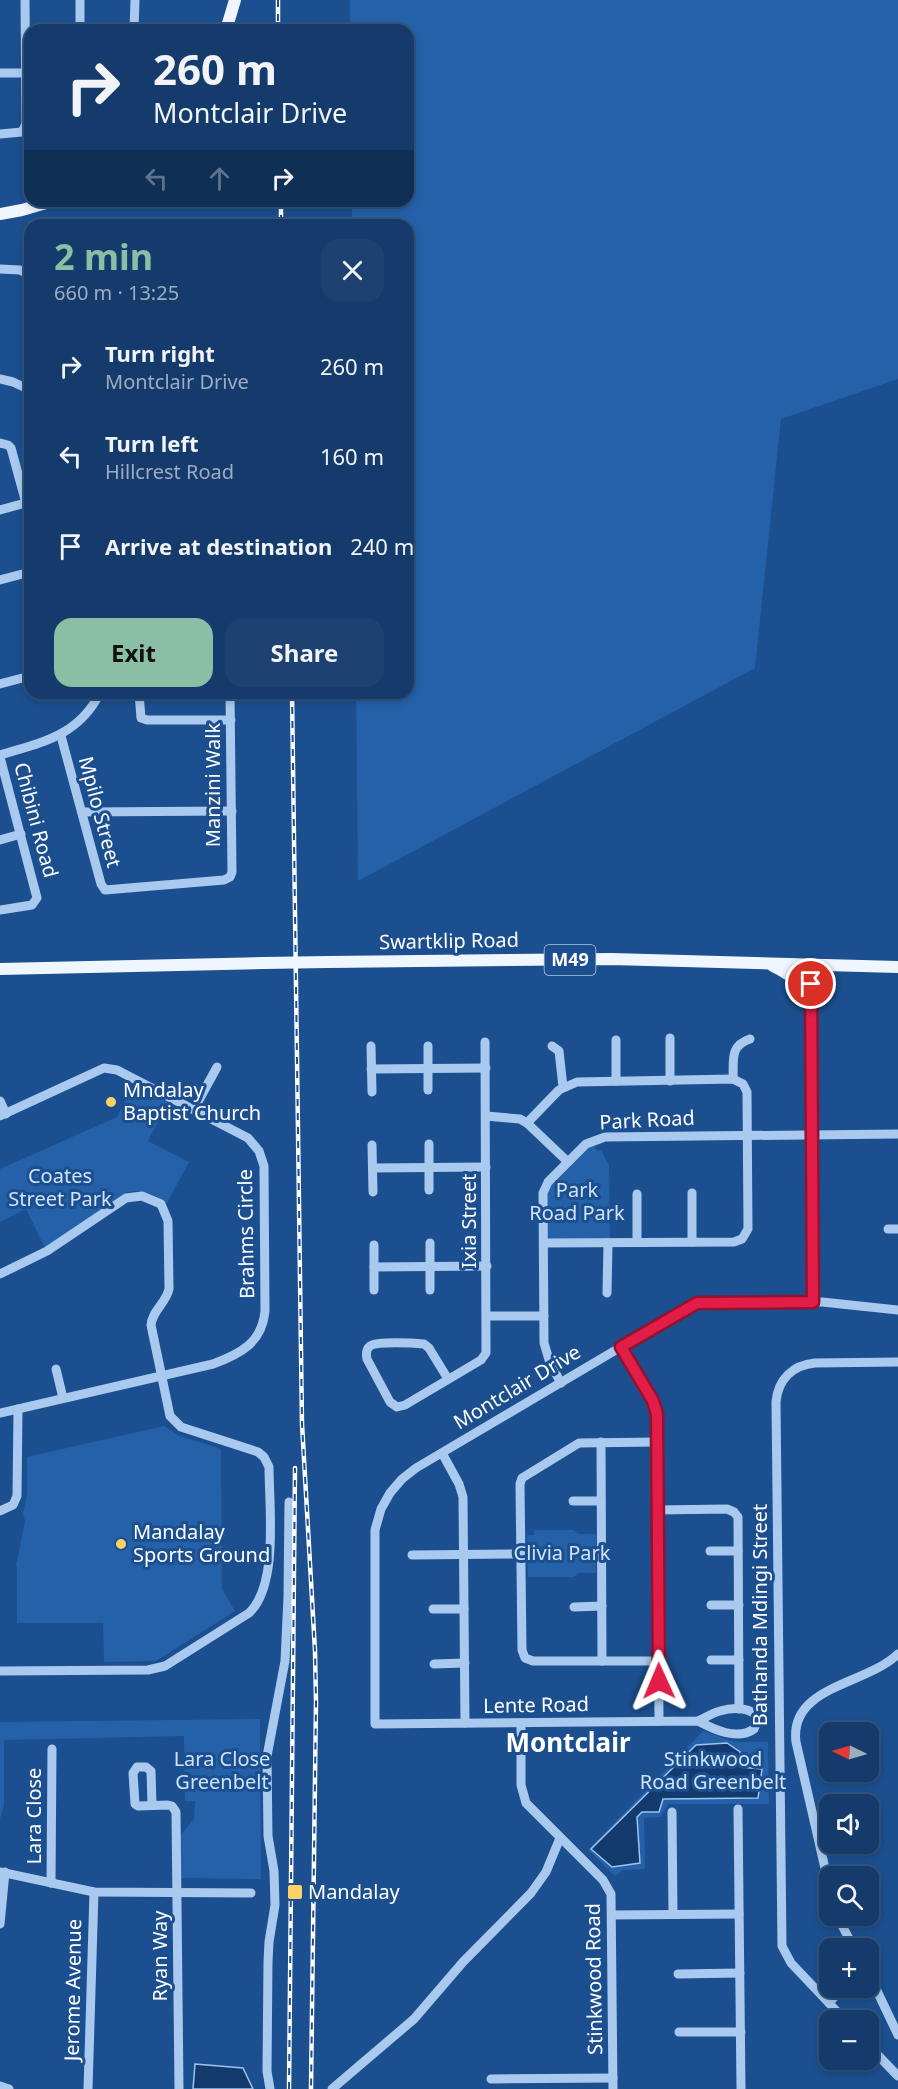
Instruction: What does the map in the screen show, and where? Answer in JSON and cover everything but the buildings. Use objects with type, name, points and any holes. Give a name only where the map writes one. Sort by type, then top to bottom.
[{"type":"main road","points":[[228,24],[235,0]]},
{"type":"main road","points":[[0,214],[32,207]]},
{"type":"main road","name":"Swartklip Road","points":[[0,969],[612,959],[898,968]]},
{"type":"main road","points":[[767,964],[792,976],[805,990],[811,1004]]},
{"type":"street","points":[[25,0],[25,24]]},
{"type":"street","points":[[80,0],[80,24]]},
{"type":"street","points":[[134,24],[135,0]]},
{"type":"street","points":[[0,73],[24,73]]},
{"type":"street","points":[[0,134],[18,133],[24,130]]},
{"type":"street","points":[[0,269],[24,272]]},
{"type":"street","points":[[0,379],[24,387]]},
{"type":"street","points":[[0,443],[10,448],[24,490]]},
{"type":"street","points":[[0,510],[24,503]]},
{"type":"street","points":[[0,580],[24,573]]},
{"type":"street","points":[[0,684],[24,678]]},
{"type":"street","points":[[0,756],[61,736],[80,720],[96,699]]},
{"type":"street","points":[[139,699],[141,718],[147,720],[231,720]]},
{"type":"street","name":"Manzini Walk","points":[[111,891],[224,880],[230,877],[232,872],[230,699]]},
{"type":"street","name":"Mpilo Street","points":[[61,736],[101,884],[105,890],[111,891]]},
{"type":"street","name":"Chibini Road","points":[[0,756],[37,893],[37,898],[32,905],[0,910]]},
{"type":"street","points":[[82,812],[232,811]]},
{"type":"street","points":[[0,840],[21,834]]},
{"type":"street","points":[[811,965],[813,1302]]},
{"type":"street","points":[[670,1038],[670,1081]]},
{"type":"street","points":[[733,1079],[735,1048],[750,1039]]},
{"type":"street","points":[[616,1040],[616,1081]]},
{"type":"street","name":"Ixia Street","points":[[448,1379],[429,1348],[424,1344],[376,1344],[367,1351],[367,1359],[394,1406],[405,1405],[448,1379],[484,1357],[487,1348],[485,1042]]},
{"type":"street","points":[[371,1046],[372,1092]]},
{"type":"street","points":[[428,1046],[428,1090]]},
{"type":"street","points":[[552,1046],[559,1051],[563,1087]]},
{"type":"street","points":[[194,1109],[217,1067]]},
{"type":"street","name":"Brahms Circle","points":[[0,1413],[213,1364],[238,1354],[249,1346],[258,1335],[264,1317],[264,1167],[253,1142],[244,1135],[117,1070],[107,1068],[3,1115]]},
{"type":"street","points":[[371,1069],[486,1068]]},
{"type":"street","points":[[527,1123],[563,1087],[577,1082],[733,1079],[743,1084],[747,1092],[747,1232],[742,1239],[692,1242],[544,1243]]},
{"type":"street","points":[[0,1101],[3,1115]]},
{"type":"street","points":[[486,1116],[520,1119],[568,1162]]},
{"type":"street","name":"Park Road","points":[[561,1383],[546,1354],[544,1190],[548,1182],[586,1144],[605,1137],[898,1134]]},
{"type":"street","points":[[429,1144],[429,1190]]},
{"type":"street","points":[[372,1145],[373,1192]]},
{"type":"street","points":[[373,1168],[486,1167]]},
{"type":"street","points":[[692,1192],[692,1242]]},
{"type":"street","points":[[637,1194],[637,1242]]},
{"type":"street","points":[[0,1274],[47,1251],[126,1198],[142,1196],[161,1204],[168,1221],[169,1289],[153,1316],[151,1325],[170,1416],[183,1428],[258,1452],[267,1462],[269,1571],[255,1607],[219,1632],[157,1669],[0,1671]]},
{"type":"street","points":[[888,1229],[898,1229]]},
{"type":"street","points":[[430,1243],[430,1290]]},
{"type":"street","points":[[607,1293],[608,1243]]},
{"type":"street","points":[[374,1245],[374,1290]]},
{"type":"street","points":[[374,1267],[487,1266]]},
{"type":"street","name":"Montclair Drive","points":[[375,1724],[374,1541],[377,1520],[385,1501],[402,1479],[416,1468],[697,1303],[813,1302],[898,1310]]},
{"type":"street","points":[[487,1316],[544,1316]]},
{"type":"street","points":[[621,1347],[655,1406],[659,1721]]},
{"type":"street","name":"Bathanda Mdingi Street","points":[[836,2010],[786,1958],[781,1937],[777,1395],[781,1383],[790,1372],[808,1363],[898,1362]]},
{"type":"street","points":[[56,1369],[63,1398]]},
{"type":"street","points":[[0,1511],[13,1504],[17,1496],[18,1409]]},
{"type":"street","points":[[601,1442],[602,1661]]},
{"type":"street","points":[[657,1442],[577,1444],[522,1478],[520,1484],[523,1656],[533,1661],[658,1661]]},
{"type":"street","points":[[442,1453],[463,1493],[465,1723]]},
{"type":"street","points":[[573,1501],[601,1501]]},
{"type":"street","points":[[270,2089],[267,2071],[267,1962],[275,1905],[274,1871],[268,1836],[267,1756],[285,1662],[289,1502]]},
{"type":"street","points":[[657,1510],[731,1510],[738,1517],[740,1709]]},
{"type":"street","points":[[710,1551],[738,1551]]},
{"type":"street","points":[[412,1555],[521,1554]]},
{"type":"street","points":[[711,1605],[739,1605]]},
{"type":"street","points":[[574,1606],[602,1606]]},
{"type":"street","points":[[434,1609],[465,1609]]},
{"type":"street","name":"Bathanda Mdingi Street","points":[[824,1866],[796,1742],[796,1722],[803,1708],[814,1699],[882,1666],[898,1654]]},
{"type":"street","points":[[711,1660],[739,1660]]},
{"type":"street","points":[[434,1664],[465,1664]]},
{"type":"street","name":"Lente Road","points":[[375,1724],[698,1721],[725,1732],[748,1733],[755,1726],[756,1717],[749,1710],[740,1709],[719,1711],[698,1721]]},
{"type":"street","name":"Stinkwood Road","points":[[521,1723],[522,1795],[525,1803],[608,1886],[611,1894],[613,2089]]},
{"type":"street","name":"Lara Close","points":[[51,1883],[53,1858],[52,1749]]},
{"type":"street","points":[[152,1805],[172,1806],[176,1812],[177,1893],[251,1893]]},
{"type":"street","points":[[738,1809],[741,2089]]},
{"type":"street","points":[[672,1812],[673,1914]]},
{"type":"street","points":[[332,2089],[408,2025],[463,1962],[531,1893],[546,1872],[560,1838]]},
{"type":"street","points":[[0,1924],[3,1872]]},
{"type":"street","name":"Ryan Way","points":[[3,1872],[94,1892],[177,1893],[179,2089]]},
{"type":"street","name":"Jerome Avenue","points":[[88,2089],[94,1892]]},
{"type":"street","points":[[612,1915],[739,1914]]},
{"type":"street","points":[[678,1974],[740,1973]]},
{"type":"street","points":[[879,1995],[898,2036]]},
{"type":"street","points":[[829,2003],[833,1998]]},
{"type":"street","points":[[679,2032],[741,2032]]},
{"type":"street","points":[[879,2056],[898,2076]]},
{"type":"street","points":[[491,2079],[551,2084],[613,2078]]},
{"type":"street","points":[[0,2086],[9,2089]]},
{"type":"green space","points":[[350,0],[898,0],[898,379],[781,419],[755,668],[358,881],[356,699],[414,699],[414,219],[352,219],[352,207],[414,207],[414,24],[350,24]]},
{"type":"green space","name":"Coates Street Park","points":[[134,1083],[169,1101],[148,1141],[189,1162],[167,1203],[147,1193],[136,1191],[125,1193],[45,1248],[26,1209],[0,1222],[0,1169],[117,1117]]},
{"type":"green space","name":"Park Road Park","points":[[593,1143],[597,1151],[601,1150],[609,1166],[610,1239],[551,1240],[547,1236],[546,1197],[550,1185]]},
{"type":"green space","name":"Mandalay Sports Ground","points":[[164,1426],[180,1436],[221,1449],[222,1589],[235,1611],[156,1661],[104,1662],[103,1623],[17,1623],[16,1566],[25,1521],[23,1513],[27,1494],[27,1457]]},
{"type":"green space","name":"Clivia Park","points":[[534,1530],[574,1530],[578,1534],[596,1534],[596,1573],[578,1573],[574,1577],[528,1577],[527,1535],[534,1535]]},
{"type":"green space","name":"Lara Close Greenbelt","points":[[260,1719],[261,1879],[181,1878],[180,1836],[194,1819],[195,1801],[185,1801],[184,1736],[4,1740],[4,1805],[0,1819],[0,1722]]},
{"type":"green space","name":"Stinkwood Road Greenbelt","points":[[703,1731],[735,1742],[768,1742],[769,1804],[668,1804],[661,1817],[644,1818],[645,1869],[623,1870],[615,1876],[588,1850]]},
{"type":"shaded area","name":"Stinkwood Road Greenbelt","points":[[727,1743],[740,1752],[740,1767],[762,1769],[758,1798],[663,1799],[659,1812],[642,1812],[637,1817],[640,1863],[612,1867],[591,1849],[696,1745]]},
{"type":"shaded area","points":[[195,2064],[243,2068],[253,2089],[193,2089]]},
{"type":"railway","points":[[278,0],[278,24]]},
{"type":"railway","points":[[281,207],[281,219]]},
{"type":"railway","points":[[292,699],[302,1424],[316,1702],[311,2089]]},
{"type":"railway","points":[[289,2089],[295,1468]]},
{"type":"place","name":"Mndalay Baptist Church","points":[[111,1102]]},
{"type":"place","name":"Mandalay Sports Ground","points":[[121,1544]]},
{"type":"place","name":"Mandalay","points":[[295,1892]]},
{"type":"district","name":"Montclair","points":[[568,1743]]},
{"type":"route","points":[[659,1681],[657,1414],[653,1401],[621,1347],[697,1303],[813,1302],[811,984]]}]
